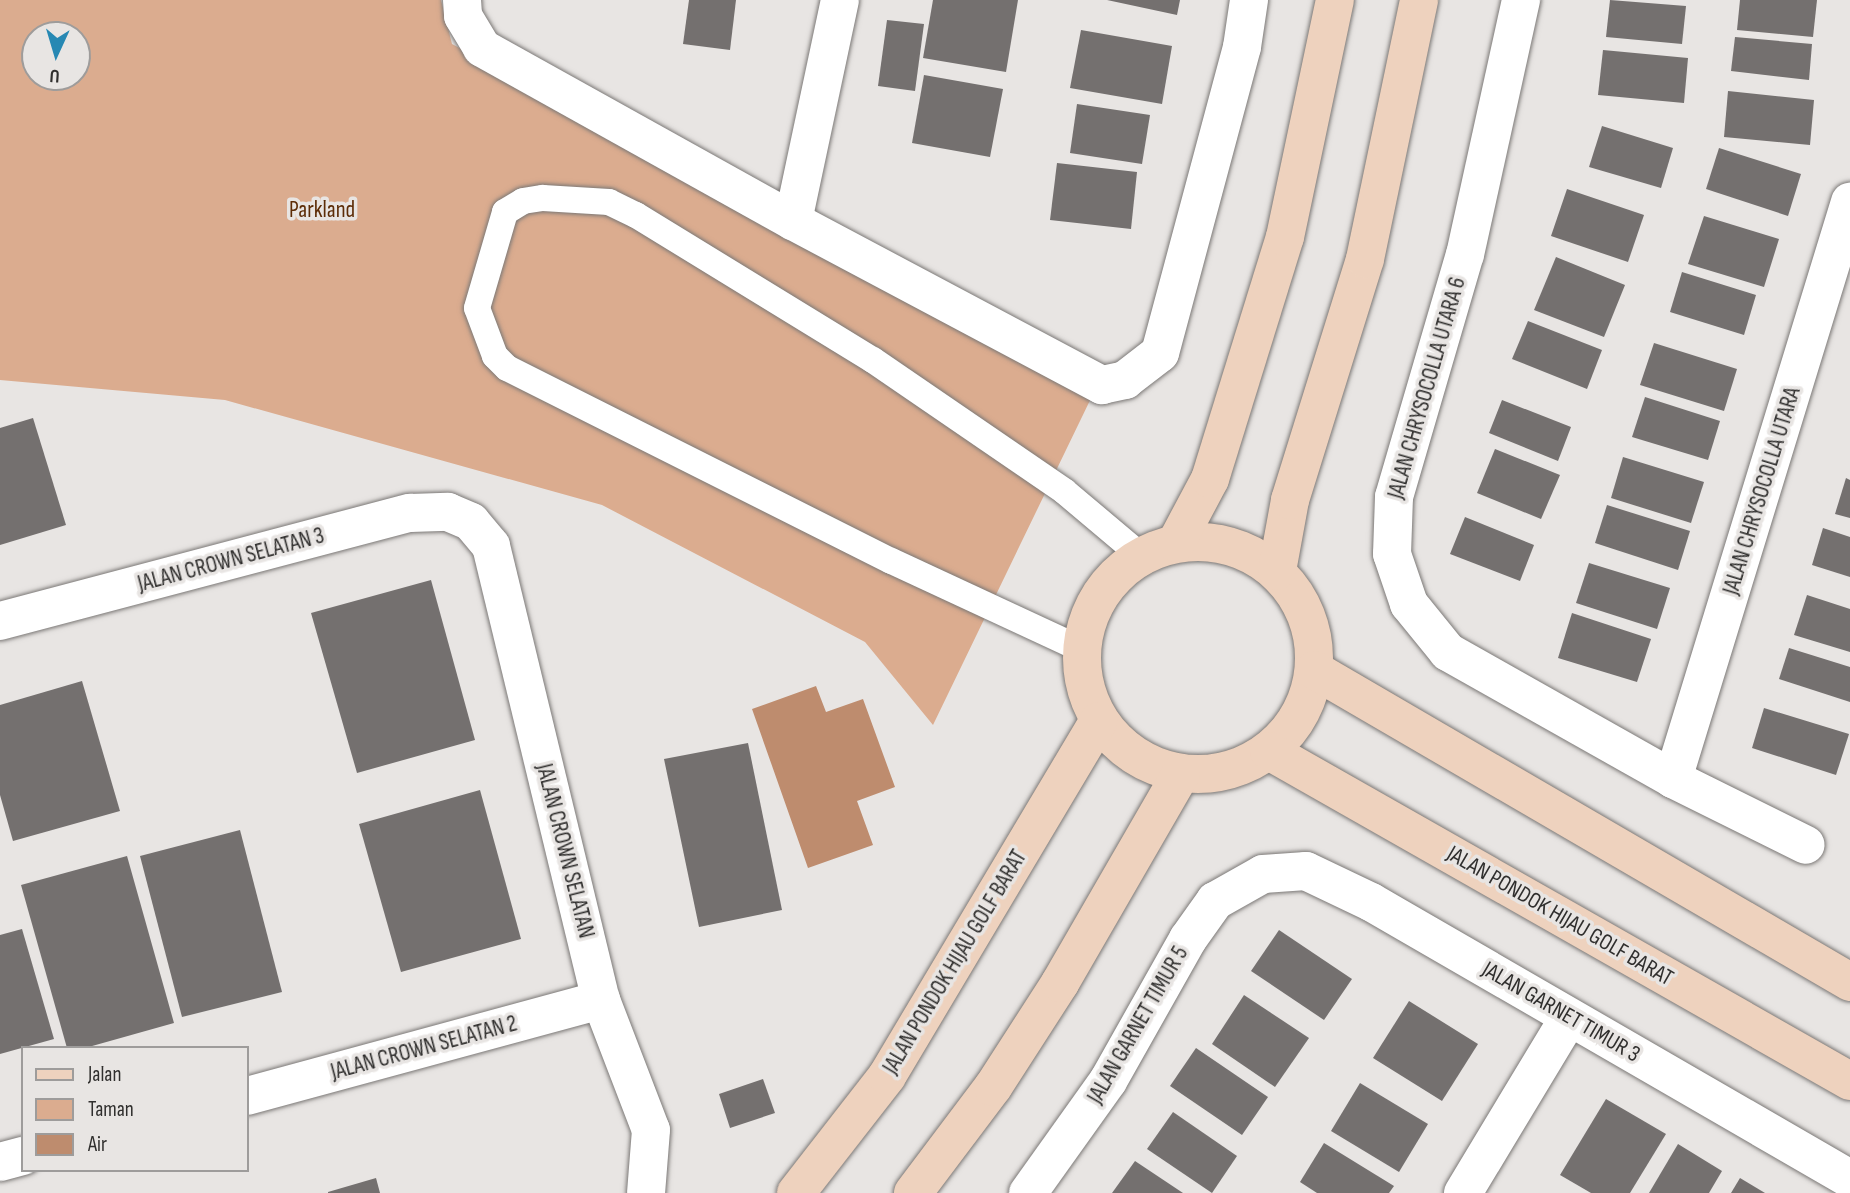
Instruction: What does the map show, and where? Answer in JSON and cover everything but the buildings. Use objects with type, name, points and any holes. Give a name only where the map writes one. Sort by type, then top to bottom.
[{"type":"street","points":[[462,0],[463,16],[482,48],[793,221],[1082,377],[1102,385],[1125,380],[1160,353],[1242,47],[1250,0]]},
{"type":"street","points":[[793,221],[840,0]]},
{"type":"street","points":[[1176,542],[1210,479],[1285,237],[1335,0]]},
{"type":"street","points":[[1277,571],[1290,500],[1365,259],[1419,0]]},
{"type":"street","name":"JALAN CHRYSOCOLLA UTARA 6","points":[[1521,0],[1465,254],[1394,497],[1392,554],[1409,604],[1448,652],[1673,779],[1806,845]]},
{"type":"street","name":"JALAN CHRYSOCOLLA UTARA","points":[[1673,779],[1850,202]]},
{"type":"street","name":"JALAN CROWN SELATAN 3","points":[[0,621],[410,513],[463,516]]},
{"type":"street","name":"JALAN CROWN SELATAN","points":[[463,516],[491,546],[601,1000],[651,1130],[646,1193]]},
{"type":"street","points":[[1176,542],[1212,542],[1247,552],[1277,571],[1300,599],[1308,622],[1314,670],[1307,701],[1292,728],[1269,751],[1242,766],[1212,773],[1181,773],[1149,764],[1121,746],[1099,721],[1084,686],[1081,649],[1089,611],[1111,579],[1140,555],[1176,542]]},
{"type":"street","points":[[1314,670],[1850,982]]},
{"type":"street","name":"JALAN PONDOK HIJAU GOLF BARAT","points":[[796,1193],[887,1076],[1099,721]]},
{"type":"street","name":"JALAN PONDOK HIJAU GOLF BARAT","points":[[1269,751],[1850,1081]]},
{"type":"street","points":[[914,1193],[993,1087],[1060,983],[1181,773]]},
{"type":"street","name":"JALAN GARNET TIMUR 3","points":[[1263,874],[1306,871],[1371,902],[1850,1179]]},
{"type":"street","name":"JALAN GARNET TIMUR 5","points":[[1028,1193],[1108,1081],[1188,939],[1215,901],[1263,874]]},
{"type":"street","name":"JALAN CROWN SELATAN 2","points":[[248,1096],[601,1000]]},
{"type":"street","points":[[1463,1193],[1569,1017]]},
{"type":"street","points":[[0,1162],[21,1157]]},
{"type":"lane","points":[[1081,649],[891,561],[506,368],[495,356],[477,308],[505,212],[523,201],[543,198],[610,202],[636,215],[873,360],[1064,491],[1140,555]]},
{"type":"green space","name":"Parkland","points":[[0,0],[441,0],[452,44],[1095,390],[933,725],[865,642],[602,505],[225,400],[0,380]]},
{"type":"water","points":[[816,686],[826,712],[863,699],[895,787],[857,801],[873,845],[808,868],[752,709]]}]
